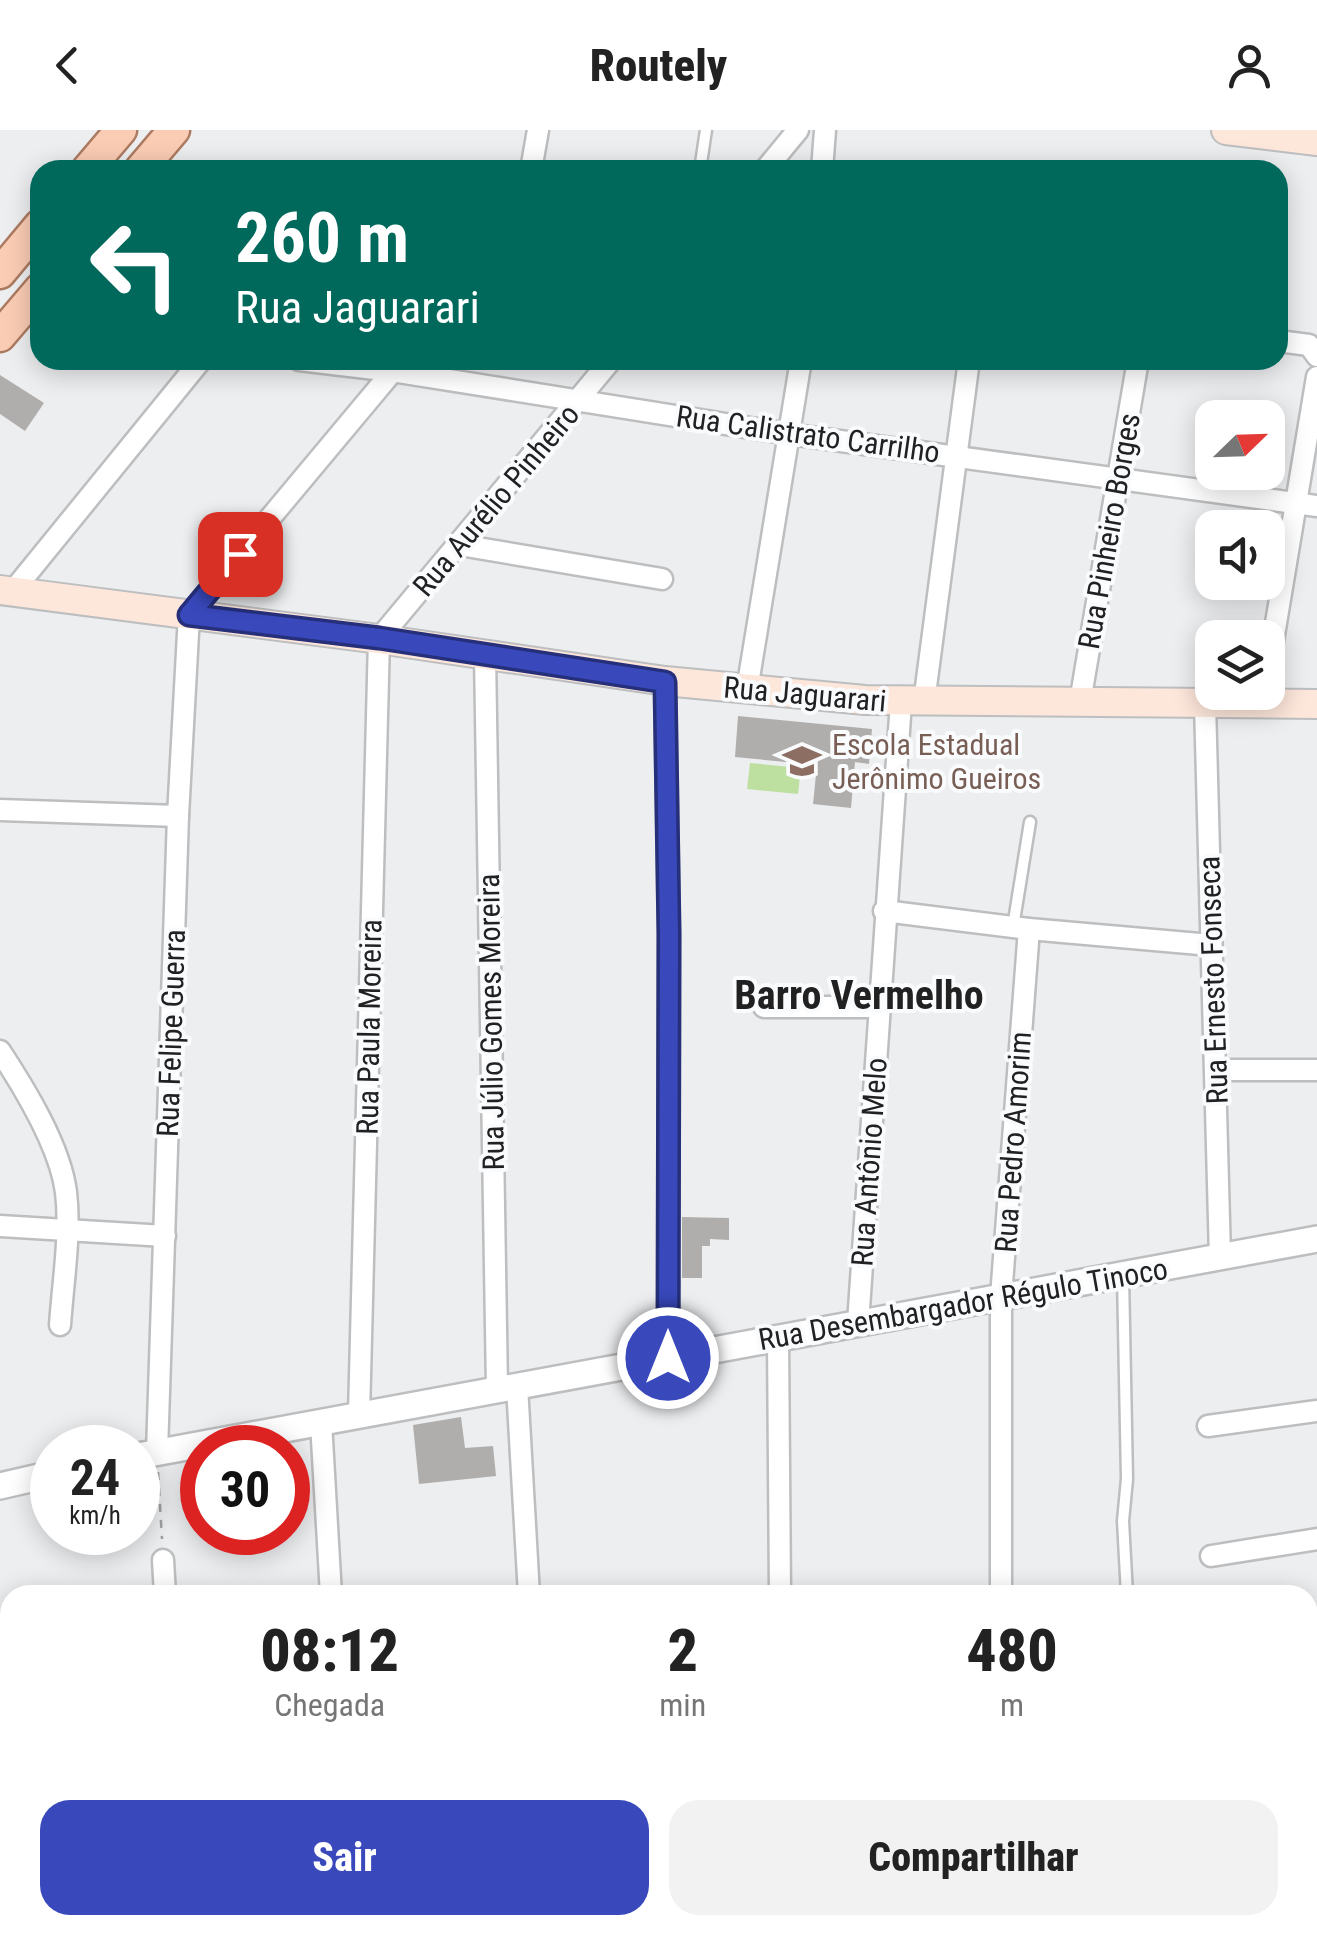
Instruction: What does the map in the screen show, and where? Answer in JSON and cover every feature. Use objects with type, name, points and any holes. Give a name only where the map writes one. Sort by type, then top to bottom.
[{"type":"main road","points":[[95,160],[120,130]]},
{"type":"main road","points":[[148,160],[174,130]]},
{"type":"main road","points":[[1227,130],[1317,140]]},
{"type":"main road","points":[[0,336],[21,297]]},
{"type":"main road","name":"Rua Jaguarari","points":[[6,590],[379,638],[665,682],[747,690],[912,702],[1195,704]]},
{"type":"main road","name":"Rua Jaguarari","points":[[1285,700],[1317,704]]},
{"type":"street","points":[[533,160],[538,130]]},
{"type":"street","points":[[773,160],[798,130]]},
{"type":"street","points":[[823,160],[825,130]]},
{"type":"street","points":[[1288,341],[1309,345],[1317,356]]},
{"type":"street","points":[[6,590],[193,370]]},
{"type":"street","points":[[189,615],[394,370]]},
{"type":"street","name":"Rua Calistrato Carrilho","points":[[418,370],[789,434],[958,454],[1317,506]]},
{"type":"street","name":"Rua Aurélio Pinheiro","points":[[379,638],[603,370]]},
{"type":"street","points":[[747,690],[799,370]]},
{"type":"street","name":"Rua Antônio Melo","points":[[858,1323],[884,911],[912,702],[958,454],[968,370]]},
{"type":"street","name":"Rua Pinheiro Borges","points":[[1080,702],[1136,370]]},
{"type":"street","points":[[1276,620],[1317,377]]},
{"type":"street","points":[[460,545],[662,579]]},
{"type":"street","name":"Rua Felipe Guerra","points":[[149,1425],[165,1236],[178,816],[189,615]]},
{"type":"street","name":"Rua Paula Moreira","points":[[359,1415],[379,638]]},
{"type":"street","name":"Rua Júlio Gomes Moreira","points":[[485,655],[507,1388],[528,1585]]},
{"type":"street","points":[[665,682],[668,1358]]},
{"type":"street","name":"Rua Ernesto Fonseca","points":[[1205,710],[1220,1257]]},
{"type":"street","points":[[0,810],[178,816]]},
{"type":"street","points":[[884,911],[1211,945]]},
{"type":"street","name":"Rua Pedro Amorim","points":[[1001,1585],[1002,1297],[1021,928]]},
{"type":"street","points":[[764,1007],[878,1008]]},
{"type":"street","points":[[0,1051],[31,1102],[66,1188],[60,1325]]},
{"type":"street","points":[[1216,1070],[1317,1070]]},
{"type":"street","points":[[0,1226],[165,1236]]},
{"type":"street","name":"Rua Desembargador Régulo Tinoco","points":[[160,1452],[1317,1239]]},
{"type":"street","points":[[778,1338],[780,1585]]},
{"type":"street","points":[[1208,1426],[1317,1410]]},
{"type":"street","points":[[321,1422],[330,1585]]},
{"type":"street","points":[[0,1486],[30,1479]]},
{"type":"street","points":[[1211,1556],[1317,1539]]},
{"type":"street","points":[[163,1560],[164,1585]]},
{"type":"lane","points":[[702,160],[706,130]]},
{"type":"lane","points":[[1021,928],[1030,822]]},
{"type":"lane","points":[[1123,1275],[1127,1479],[1122,1521],[1127,1585]]},
{"type":"path","points":[[160,1540],[163,1560]]},
{"type":"green space","points":[[750,763],[801,768],[798,794],[747,789]]},
{"type":"building","points":[[0,375],[44,403],[25,431],[0,414]]},
{"type":"building","name":"Escola Estadual Jerônimo Gueiros","points":[[738,716],[872,729],[869,764],[855,762],[851,808],[813,804],[817,765],[735,757]]},
{"type":"building","points":[[682,1217],[729,1218],[729,1240],[710,1239],[710,1246],[702,1246],[702,1278],[682,1278]]},
{"type":"building","points":[[461,1417],[465,1448],[493,1446],[496,1476],[419,1484],[413,1425]]},
{"type":"place","name":"Escola Estadual Jerônimo Gueiros","points":[[802,761]]},
{"type":"district","name":"Barro Vermelho","points":[[859,995]]},
{"type":"route","points":[[240,554],[189,615],[379,638],[665,682],[668,1358]]}]
